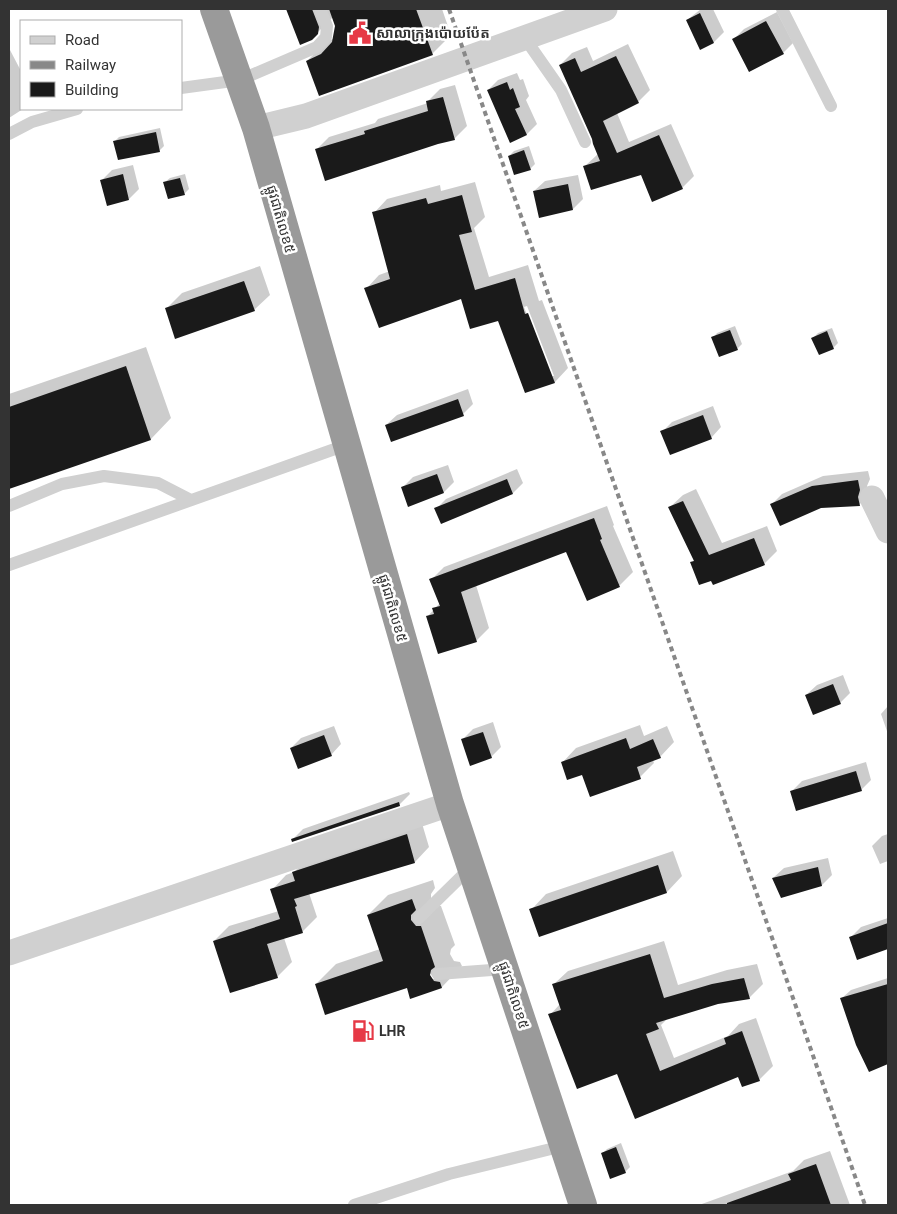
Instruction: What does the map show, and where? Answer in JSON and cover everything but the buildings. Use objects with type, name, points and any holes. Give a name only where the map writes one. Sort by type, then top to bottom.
[{"type":"highway","name":"ផ្លូវជាតិលេខ៥","points":[[214,9],[256,128],[450,804],[583,1205]]},
{"type":"street","points":[[256,128],[306,116],[605,9]]},
{"type":"street","points":[[872,498],[888,531]]},
{"type":"street","points":[[9,954],[450,804]]},
{"type":"lane","points":[[182,88],[240,80],[317,47],[326,37],[327,26],[320,9]]},
{"type":"lane","points":[[782,9],[831,106]]},
{"type":"lane","points":[[524,37],[561,90],[585,142]]},
{"type":"lane","points":[[9,134],[32,122],[74,110]]},
{"type":"lane","points":[[9,565],[346,445]]},
{"type":"lane","points":[[9,506],[62,484],[104,476],[158,483],[191,500]]},
{"type":"lane","points":[[419,918],[471,867]]},
{"type":"lane","points":[[438,974],[505,969]]},
{"type":"lane","points":[[354,1205],[449,1174],[564,1146]]},
{"type":"railway","points":[[449,9],[865,1205]]},
{"type":"place","name":"សាលាក្រុងប៉ោយប៉ែត","points":[[360,33]]},
{"type":"place","name":"LHR","points":[[363,1031]]}]
